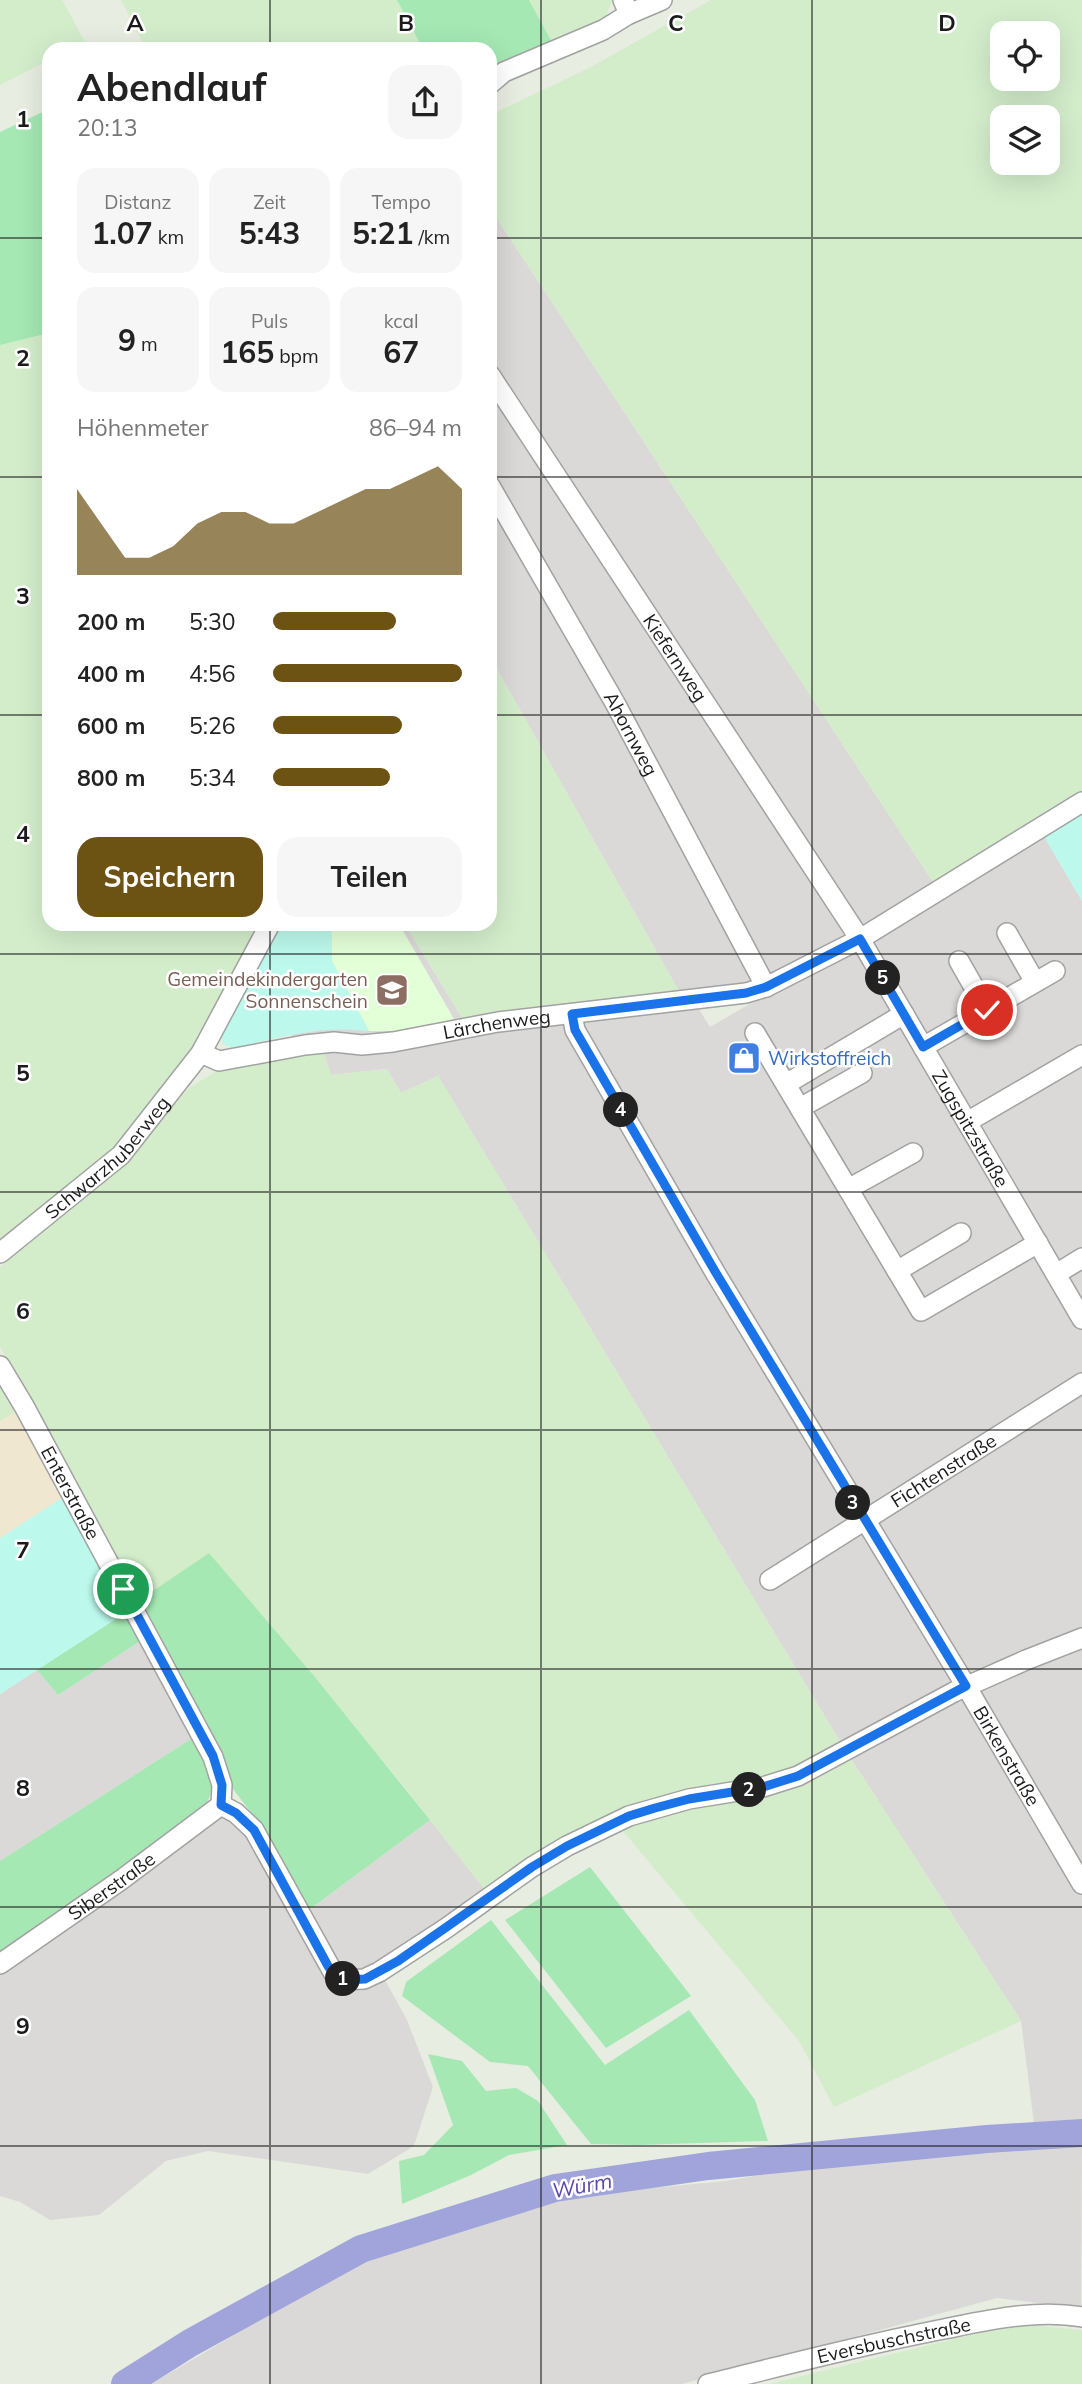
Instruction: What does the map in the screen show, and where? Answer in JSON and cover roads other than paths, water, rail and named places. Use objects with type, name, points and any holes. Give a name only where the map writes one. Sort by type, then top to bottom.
[{"type":"street","points":[[497,78],[504,72],[603,30],[626,7],[662,0]]},
{"type":"street","name":"Kiefernweg","points":[[497,386],[860,939]]},
{"type":"street","name":"Ahornweg","points":[[497,498],[615,703],[766,987]]},
{"type":"street","name":"Lärchenweg","points":[[201,1053],[219,1061],[305,1045],[393,1042],[498,1022],[746,993],[766,987],[860,939],[1082,802]]},
{"type":"street","name":"Schwarzhuberweg","points":[[0,1253],[121,1155],[201,1053],[266,931]]},
{"type":"street","points":[[1007,933],[1035,982]]},
{"type":"street","name":"Zugspitzstraße","points":[[860,939],[1082,1319]]},
{"type":"street","points":[[959,961],[987,1010]]},
{"type":"street","points":[[923,1047],[1055,971]]},
{"type":"street","name":"Birkenstraße","points":[[572,1014],[575,1030],[709,1262],[966,1686],[1082,1884]]},
{"type":"street","points":[[786,1084],[904,1014]]},
{"type":"street","points":[[755,1033],[921,1311],[1038,1243]]},
{"type":"street","points":[[967,1122],[1082,1055]]},
{"type":"street","points":[[800,1108],[862,1073]]},
{"type":"street","points":[[848,1189],[913,1153]]},
{"type":"street","points":[[897,1271],[961,1233]]},
{"type":"street","points":[[1056,1273],[1082,1258]]},
{"type":"street","name":"Enterstraße","points":[[0,1366],[213,1756],[222,1785],[221,1805]]},
{"type":"street","name":"Fichtenstraße","points":[[770,1580],[1082,1383]]},
{"type":"street","points":[[221,1805],[236,1813],[254,1830],[334,1974],[343,1980],[365,1979],[398,1961],[532,1867],[629,1816],[689,1799],[763,1787],[798,1776],[966,1686],[1082,1638]]},
{"type":"street","name":"Siberstraße","points":[[0,1964],[121,1880],[221,1805]]},
{"type":"street","name":"Eversbuschstraße","points":[[708,2384],[987,2320],[1049,2314],[1081,2316]]},
{"type":"waterway","name":"Würm","points":[[125,2384],[190,2343],[361,2249],[555,2188],[708,2166],[987,2139],[1082,2133]]},
{"type":"place","name":"Gemeindekindergarten Sonnenschein","points":[[392,990]]},
{"type":"place","name":"Wirkstoffreich","points":[[744,1058]]}]
